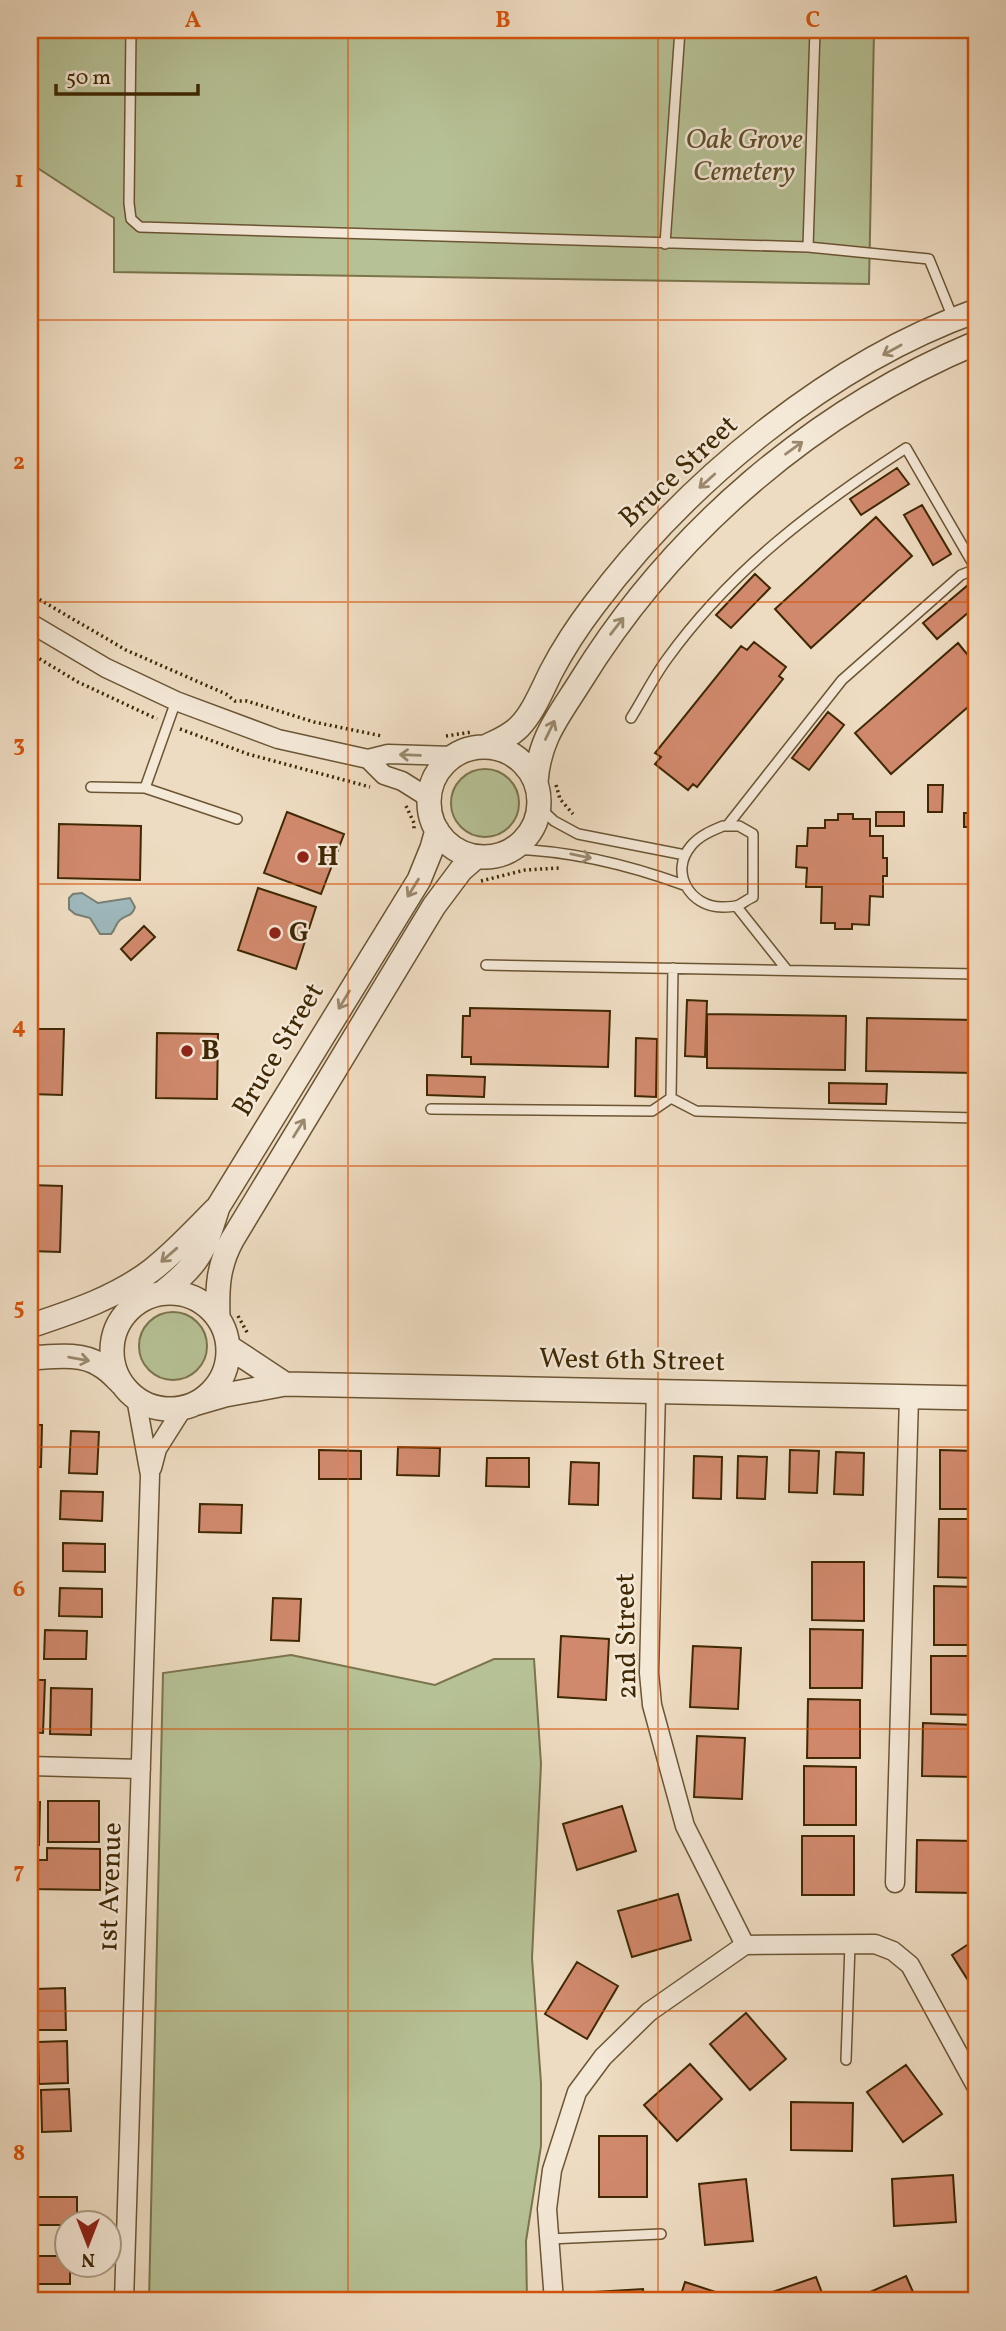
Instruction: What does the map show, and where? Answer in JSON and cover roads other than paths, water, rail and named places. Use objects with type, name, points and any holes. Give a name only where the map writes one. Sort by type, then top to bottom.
[{"type":"street","name":"Bruce Street","points":[[481,739],[520,726],[594,606],[638,551],[683,503],[733,458],[809,400],[918,335],[976,311]]},
{"type":"street","points":[[883,388],[884,376],[947,342],[953,334],[953,320],[976,325]]},
{"type":"street","name":"Bruce Street","points":[[546,780],[537,761],[553,723],[600,648],[646,589],[709,521],[774,463],[883,388],[976,343]]},
{"type":"street","points":[[30,623],[106,668],[176,701],[278,739],[368,759],[388,754],[453,756]]},
{"type":"street","points":[[481,739],[511,753],[546,780],[537,820],[531,832],[513,849],[501,855],[476,857],[425,832],[431,820],[429,798],[436,774],[453,756],[481,739]]},
{"type":"street","points":[[368,759],[384,775],[402,781],[429,798]]},
{"type":"street","name":"Bruce Street","points":[[162,1293],[196,1263],[209,1237],[218,1207],[419,880],[432,848],[425,832]]},
{"type":"street","name":"Bruce Street","points":[[227,1311],[218,1273],[222,1258],[434,906],[461,870],[476,857]]},
{"type":"street","points":[[32,1326],[84,1307],[152,1270],[218,1207]]},
{"type":"street","points":[[32,1326],[88,1319],[162,1293],[178,1293],[193,1297],[207,1306],[227,1311],[225,1331],[285,1384]]},
{"type":"street","points":[[129,1390],[113,1362],[113,1340],[117,1325],[137,1303]]},
{"type":"street","points":[[30,1358],[86,1358],[100,1364],[151,1405],[167,1409],[189,1406],[209,1394],[220,1380],[238,1341]]},
{"type":"street","name":"West 6th Street","points":[[189,1406],[225,1395],[285,1384],[976,1398]]},
{"type":"street","name":"1st Avenue","points":[[129,1390],[150,1475]]},
{"type":"street","name":"2nd Street","points":[[656,1391],[649,1673],[652,1705],[685,1826],[745,1945]]},
{"type":"street","points":[[895,1883],[909,1397]]},
{"type":"street","name":"1st Avenue","points":[[124,2301],[150,1475],[157,1449],[189,1406]]},
{"type":"street","points":[[30,1766],[141,1769]]},
{"type":"street","points":[[554,2301],[547,2209],[552,2170],[577,2092],[603,2057],[649,2012],[745,1945],[875,1944],[893,1951],[910,1965],[976,2086]]},
{"type":"lane","points":[[131,30],[128,203],[131,219],[140,227],[808,247],[929,259],[953,320]]},
{"type":"lane","points":[[665,244],[680,30]]},
{"type":"lane","points":[[808,247],[815,30]]},
{"type":"lane","points":[[631,718],[666,659],[720,594],[766,550],[837,492],[906,448],[976,569],[961,575],[842,680],[727,826]]},
{"type":"lane","points":[[145,788],[176,701]]},
{"type":"lane","points":[[91,787],[145,788],[237,819]]},
{"type":"lane","points":[[539,807],[554,821],[578,834],[685,855]]},
{"type":"lane","points":[[727,826],[739,826],[753,834],[752,897],[737,906],[716,907],[696,900],[684,885],[681,869],[692,844],[706,834],[727,826]]},
{"type":"lane","points":[[513,849],[573,854],[647,872],[684,885]]},
{"type":"lane","points":[[737,906],[787,970]]},
{"type":"lane","points":[[486,965],[976,974]]},
{"type":"lane","points":[[671,1098],[673,968]]},
{"type":"lane","points":[[431,1108],[652,1111],[671,1098]]},
{"type":"lane","points":[[671,1098],[696,1111],[976,1118]]},
{"type":"lane","points":[[846,2060],[850,1944]]},
{"type":"lane","points":[[549,2239],[661,2234]]},
{"type":"water","points":[[82,893],[98,903],[130,898],[135,907],[131,914],[118,922],[111,934],[100,934],[90,918],[75,914],[69,909],[69,898],[73,894]]},
{"type":"place","name":"H","points":[[303,857]]},
{"type":"place","name":"G","points":[[275,933]]},
{"type":"place","name":"B","points":[[187,1051]]},
{"type":"park label","name":"Oak Grove Cemetery","points":[[744,156]]}]
